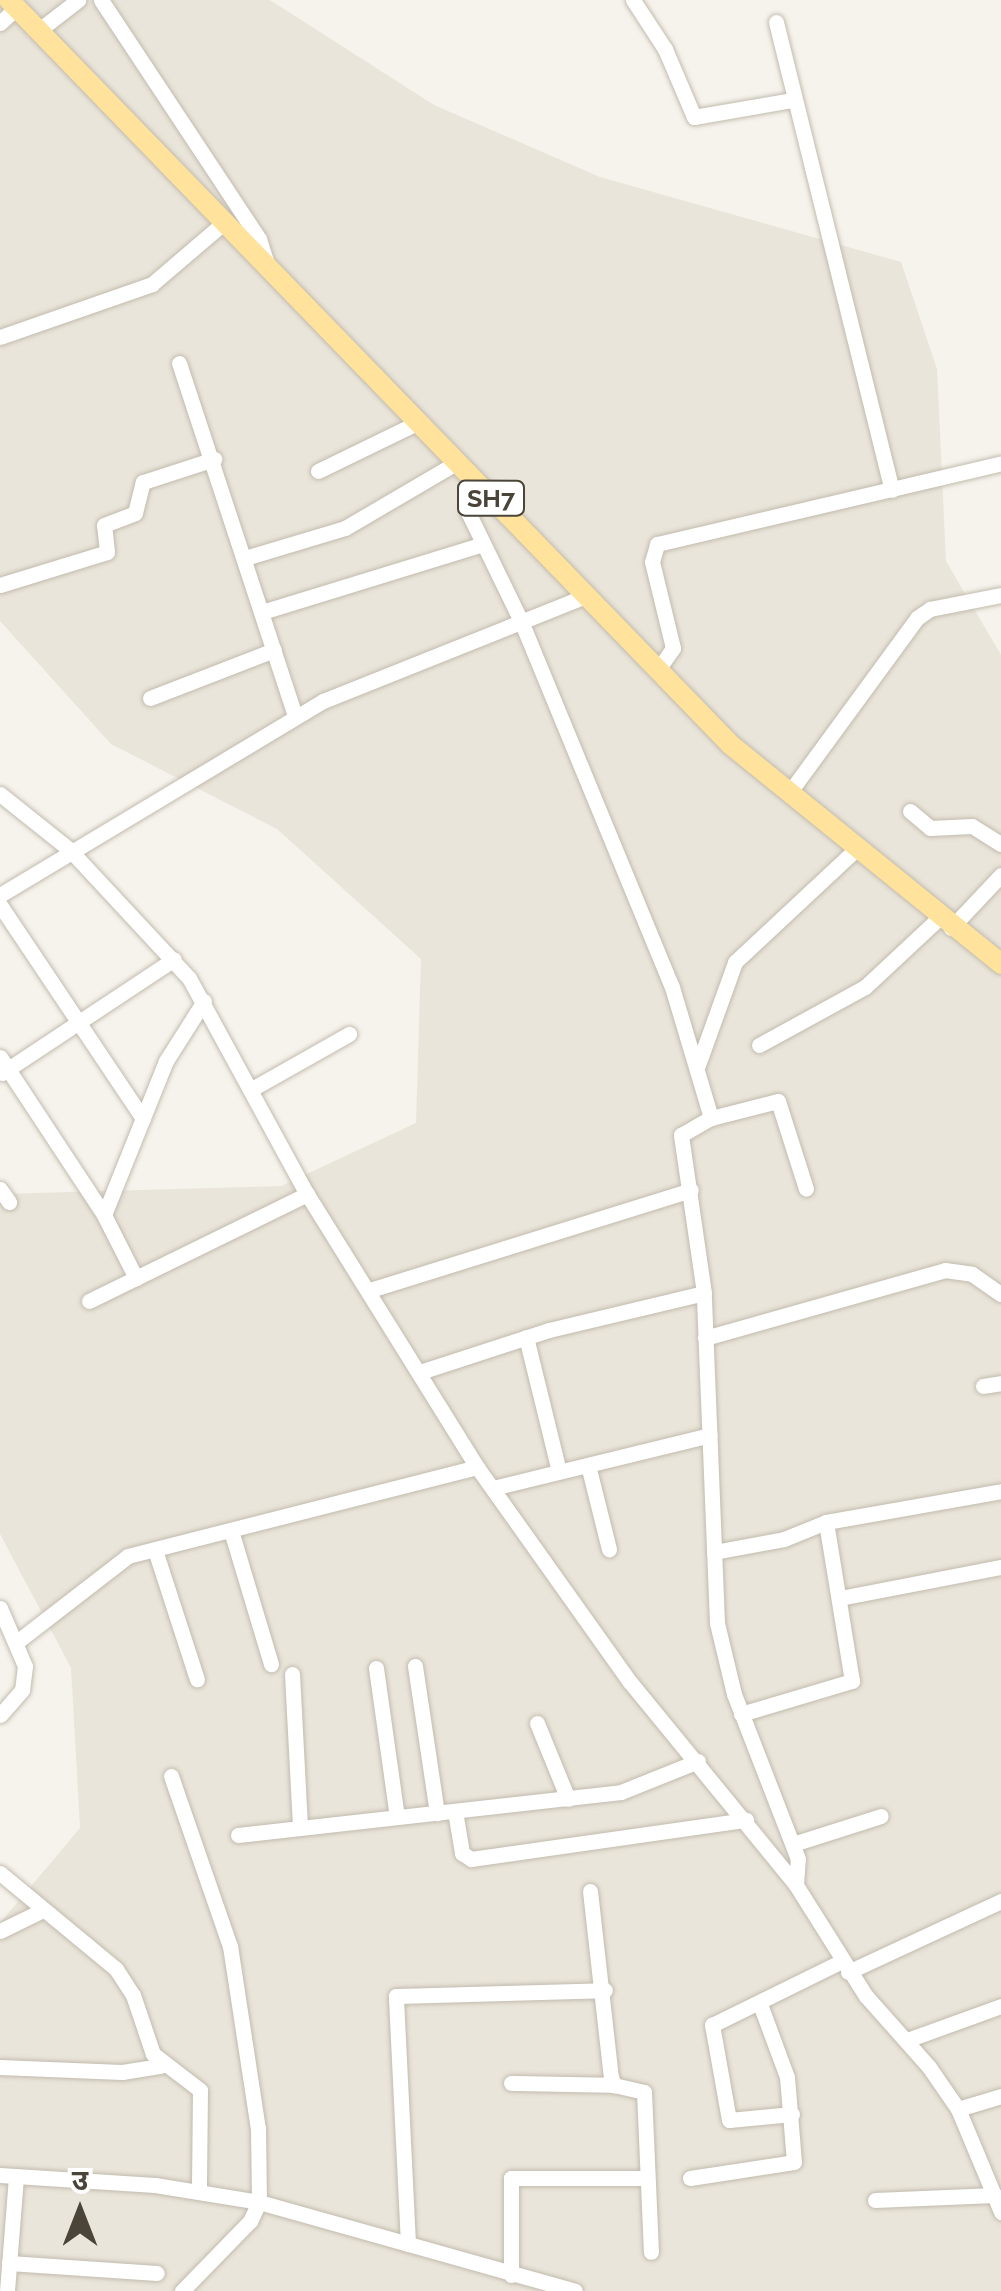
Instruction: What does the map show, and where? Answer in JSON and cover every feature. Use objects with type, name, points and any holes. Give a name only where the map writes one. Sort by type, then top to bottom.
[{"type":"main road","name":"SH7","points":[[12,4],[221,225],[657,671],[789,793],[945,924],[1001,964]]},
{"type":"street","points":[[38,31],[78,0]]},
{"type":"street","points":[[101,0],[259,239],[267,272]]},
{"type":"street","points":[[633,0],[665,49],[694,118],[792,100]]},
{"type":"street","points":[[0,23],[12,4]]},
{"type":"street","points":[[776,22],[792,100],[892,490]]},
{"type":"street","points":[[0,337],[152,284],[221,225]]},
{"type":"street","points":[[179,363],[214,459],[295,716]]},
{"type":"street","points":[[318,471],[415,424]]},
{"type":"street","points":[[0,585],[107,552],[104,525],[135,513],[143,482],[214,459]]},
{"type":"street","points":[[245,558],[345,528],[456,463]]},
{"type":"street","points":[[657,671],[673,648],[652,562],[656,544],[1001,463]]},
{"type":"street","points":[[474,480],[466,502],[521,621],[698,1065],[711,1118]]},
{"type":"street","points":[[262,612],[483,544]]},
{"type":"street","points":[[789,793],[917,618],[930,609],[1001,595]]},
{"type":"street","points":[[0,895],[69,849],[295,716],[586,596]]},
{"type":"street","points":[[150,698],[274,650]]},
{"type":"street","points":[[0,794],[69,849],[174,959],[204,1000],[307,1194],[478,1467],[610,1656],[796,1885],[844,1967],[907,2040],[958,2109],[1001,2212]]},
{"type":"street","points":[[910,812],[930,828],[972,826],[1001,844]]},
{"type":"street","points":[[698,1065],[735,962],[856,849]]},
{"type":"street","points":[[759,1045],[865,988],[1001,876]]},
{"type":"street","points":[[0,905],[143,1120]]},
{"type":"street","points":[[136,1278],[104,1215],[3,1067],[174,959]]},
{"type":"street","points":[[104,1215],[166,1061],[204,1000]]},
{"type":"street","points":[[250,1090],[349,1034]]},
{"type":"street","points":[[796,1885],[793,1844],[740,1714],[717,1623],[704,1293],[682,1135],[711,1118],[778,1101],[806,1189]]},
{"type":"street","points":[[370,1290],[691,1190]]},
{"type":"street","points":[[88,1301],[307,1194]]},
{"type":"street","points":[[706,1338],[945,1270],[972,1274],[1001,1294]]},
{"type":"street","points":[[420,1372],[526,1336],[704,1293]]},
{"type":"street","points":[[526,1336],[559,1471]]},
{"type":"street","points":[[983,1386],[1001,1383]]},
{"type":"street","points":[[494,1488],[710,1435]]},
{"type":"street","points":[[588,1465],[609,1549]]},
{"type":"street","points":[[18,1642],[117,1561],[478,1467]]},
{"type":"street","points":[[714,1552],[784,1539],[826,1522],[1001,1490]]},
{"type":"street","points":[[740,1714],[849,1686],[840,1598],[826,1522]]},
{"type":"street","points":[[232,1534],[271,1664]]},
{"type":"street","points":[[155,1550],[197,1679]]},
{"type":"street","points":[[840,1598],[1001,1567]]},
{"type":"street","points":[[0,1608],[18,1642],[25,1678],[0,1715]]},
{"type":"street","points":[[415,1666],[437,1813]]},
{"type":"street","points":[[376,1668],[397,1817]]},
{"type":"street","points":[[292,1674],[300,1828]]},
{"type":"street","points":[[537,1723],[568,1800]]},
{"type":"street","points":[[238,1834],[568,1800],[636,1789],[698,1762]]},
{"type":"street","points":[[171,1776],[230,1946],[256,2090],[259,2202],[230,2246],[182,2291]]},
{"type":"street","points":[[455,1811],[462,1853],[471,1859],[746,1820]]},
{"type":"street","points":[[793,1844],[881,1816]]},
{"type":"street","points":[[0,1872],[125,1980],[161,2066],[200,2090],[199,2191]]},
{"type":"street","points":[[590,1891],[614,2085]]},
{"type":"street","points":[[792,2114],[740,2122],[727,2116],[712,2025],[1001,1901]]},
{"type":"street","points":[[0,1931],[41,1911]]},
{"type":"street","points":[[408,2244],[396,1996],[605,1990]]},
{"type":"street","points":[[690,2178],[794,2162],[792,2114],[781,2054],[760,2004]]},
{"type":"street","points":[[907,2040],[1001,2006]]},
{"type":"street","points":[[0,2067],[122,2072],[161,2066]]},
{"type":"street","points":[[512,2083],[614,2085],[644,2092],[651,2252]]},
{"type":"street","points":[[958,2109],[1001,2096]]},
{"type":"street","points":[[511,2275],[509,2184],[515,2175],[646,2178]]},
{"type":"street","points":[[157,2274],[6,2276],[8,2176],[199,2191],[259,2202],[575,2291]]},
{"type":"street","points":[[875,2200],[995,2195]]},
{"type":"shaded area","points":[[0,0],[270,0],[434,105],[600,177],[901,262],[937,369],[946,561],[1001,655],[1001,2291],[0,2291],[0,1923],[80,1828],[71,1668],[0,1534],[0,1194],[281,1186],[416,1123],[421,959],[277,829],[111,744],[0,621]]}]
